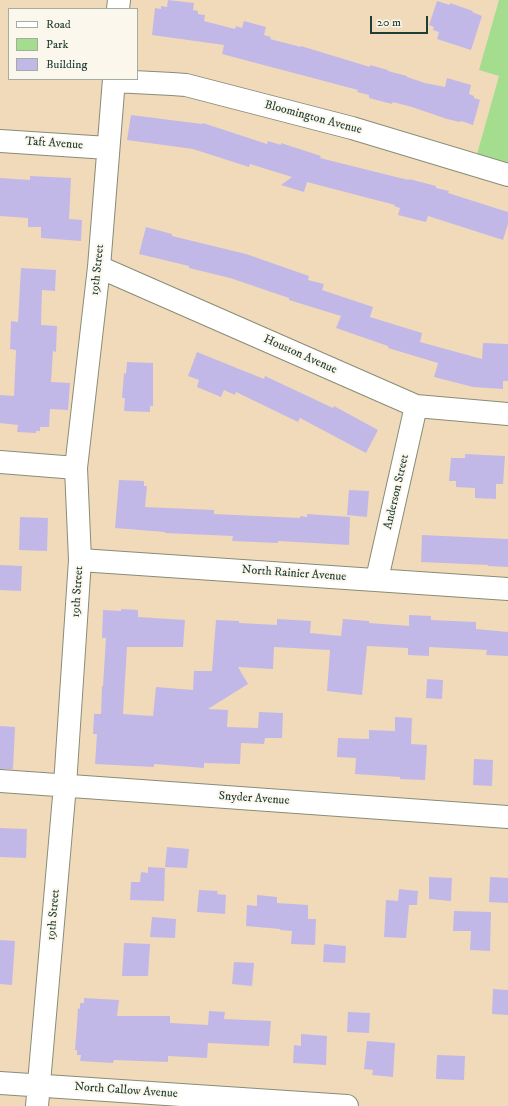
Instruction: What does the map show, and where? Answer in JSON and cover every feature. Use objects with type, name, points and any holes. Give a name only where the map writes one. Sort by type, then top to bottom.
[{"type":"street","name":"19th Street","points":[[38,1096],[65,786],[80,560],[76,468],[99,267],[114,80]]},
{"type":"street","name":"Bloomington Avenue","points":[[114,80],[186,85],[352,128],[508,175]]},
{"type":"street","name":"Taft Avenue","points":[[0,140],[108,148]]},
{"type":"street","name":"Houston Avenue","points":[[99,267],[416,406],[508,414]]},
{"type":"street","name":"Anderson Street","points":[[377,579],[416,406]]},
{"type":"street","points":[[0,462],[76,468]]},
{"type":"street","name":"North Rainier Avenue","points":[[80,560],[508,589]]},
{"type":"street","name":"Snyder Avenue","points":[[0,782],[508,817]]},
{"type":"street","name":"North Callow Avenue","points":[[0,1083],[38,1096],[347,1106]]},
{"type":"green space","points":[[499,0],[508,0],[508,175],[474,165],[499,76],[479,70]]},
{"type":"building","points":[[168,0],[194,3],[193,10],[198,11],[198,14],[205,15],[204,21],[235,29],[236,26],[242,28],[244,21],[266,27],[264,35],[271,37],[270,39],[301,46],[370,67],[370,65],[388,70],[425,83],[445,87],[447,78],[471,85],[469,94],[480,100],[473,125],[447,119],[393,102],[392,104],[369,98],[369,95],[357,92],[358,90],[222,54],[224,45],[152,35],[155,8],[161,9],[161,6],[167,7]]},
{"type":"building","points":[[437,1],[450,5],[450,3],[473,11],[472,12],[482,16],[471,50],[437,39],[439,32],[433,30],[434,27],[429,25]]},
{"type":"building","points":[[131,115],[203,123],[267,144],[268,141],[281,145],[281,143],[321,156],[320,158],[436,186],[436,188],[449,191],[448,193],[508,212],[508,224],[503,240],[428,216],[426,222],[398,215],[400,208],[394,206],[395,205],[307,182],[304,192],[281,185],[292,177],[250,164],[249,167],[193,149],[127,140]]},
{"type":"building","points":[[30,176],[71,178],[69,219],[82,220],[81,241],[41,238],[41,227],[28,227],[28,218],[0,216],[0,178],[30,180]]},
{"type":"building","points":[[146,227],[172,234],[172,236],[246,254],[309,276],[308,280],[324,284],[322,290],[373,307],[370,317],[422,333],[420,342],[482,359],[483,343],[508,344],[508,381],[503,381],[503,389],[473,387],[434,377],[438,363],[388,348],[388,346],[336,328],[341,316],[289,300],[289,298],[230,278],[139,254]]},
{"type":"building","points":[[21,268],[56,270],[55,291],[42,290],[41,325],[57,326],[56,352],[53,351],[51,382],[70,383],[68,410],[50,409],[49,427],[40,427],[40,431],[36,431],[36,433],[17,432],[18,425],[0,423],[0,395],[14,396],[16,350],[10,349],[11,321],[18,322]]},
{"type":"building","points":[[197,352],[264,379],[265,376],[333,408],[334,406],[378,430],[366,453],[300,418],[298,422],[236,392],[235,395],[224,390],[221,397],[197,387],[199,380],[188,376]]},
{"type":"building","points":[[127,362],[153,363],[153,406],[150,406],[150,412],[124,411],[125,398],[122,398],[124,373],[126,374]]},
{"type":"building","points":[[465,454],[505,456],[503,484],[496,484],[496,499],[475,498],[475,488],[456,487],[456,481],[449,481],[451,458],[465,458]]},
{"type":"building","points":[[119,480],[144,481],[144,486],[147,486],[145,507],[214,510],[214,514],[300,518],[300,516],[307,517],[307,514],[350,517],[349,545],[278,541],[278,543],[232,541],[233,536],[165,533],[115,528]]},
{"type":"building","points":[[349,490],[369,491],[367,517],[347,515]]},
{"type":"building","points":[[20,517],[48,518],[47,551],[19,550]]},
{"type":"building","points":[[422,535],[508,539],[508,567],[421,562]]},
{"type":"building","points":[[0,565],[22,566],[21,591],[0,590]]},
{"type":"building","points":[[121,609],[138,610],[138,617],[185,620],[183,647],[127,647],[123,714],[153,716],[156,687],[193,690],[194,671],[212,671],[216,620],[277,625],[277,619],[311,621],[310,633],[341,636],[343,619],[369,621],[369,623],[409,626],[409,615],[431,616],[431,620],[476,622],[476,629],[508,632],[508,656],[486,655],[487,650],[429,647],[429,656],[408,655],[408,648],[367,646],[362,695],[327,691],[330,650],[274,647],[273,669],[238,667],[248,684],[208,709],[228,710],[227,727],[258,728],[259,712],[283,713],[282,738],[265,738],[264,744],[241,743],[240,764],[204,763],[204,768],[154,764],[154,767],[95,764],[97,734],[93,734],[94,714],[101,714],[106,638],[102,638],[103,610],[121,611]]},
{"type":"building","points":[[427,679],[443,680],[442,699],[426,698]]},
{"type":"building","points":[[395,717],[412,718],[411,744],[427,745],[425,780],[355,774],[356,758],[337,757],[338,738],[369,739],[369,730],[395,731]]},
{"type":"building","points":[[0,726],[15,727],[13,769],[0,769]]},
{"type":"building","points":[[474,759],[493,760],[492,786],[473,785]]},
{"type":"building","points":[[0,828],[27,829],[26,858],[0,857]]},
{"type":"building","points":[[167,847],[189,849],[187,868],[165,867]]},
{"type":"building","points":[[148,867],[165,868],[164,901],[130,900],[131,882],[140,882],[141,872],[148,873]]},
{"type":"building","points":[[429,877],[452,878],[451,901],[429,899]]},
{"type":"building","points":[[490,877],[508,878],[508,903],[489,902]]},
{"type":"building","points":[[399,889],[418,891],[417,905],[409,905],[406,938],[384,937],[386,900],[398,901]]},
{"type":"building","points":[[199,890],[218,891],[217,894],[226,895],[225,914],[197,912]]},
{"type":"building","points":[[257,895],[277,897],[277,903],[308,905],[308,919],[316,919],[315,945],[291,944],[292,931],[246,926],[247,905],[257,906]]},
{"type":"building","points":[[454,911],[491,912],[490,951],[470,950],[471,931],[453,931]]},
{"type":"building","points":[[152,917],[176,919],[175,938],[150,937]]},
{"type":"building","points":[[0,940],[15,941],[12,985],[0,984]]},
{"type":"building","points":[[124,943],[150,944],[148,976],[122,976]]},
{"type":"building","points":[[324,944],[346,946],[345,963],[323,962]]},
{"type":"building","points":[[234,962],[254,963],[252,986],[232,984]]},
{"type":"building","points":[[493,989],[508,990],[508,1015],[492,1014]]},
{"type":"building","points":[[84,998],[119,1000],[117,1016],[170,1016],[170,1023],[208,1025],[209,1011],[225,1012],[224,1019],[271,1021],[269,1046],[208,1043],[207,1058],[168,1056],[168,1062],[114,1060],[113,1063],[80,1061],[81,1055],[77,1055],[77,1050],[75,1050],[78,1008],[80,1009],[80,1003],[84,1003]]},
{"type":"building","points":[[348,1012],[370,1013],[369,1033],[347,1032]]},
{"type":"building","points":[[301,1034],[327,1036],[326,1065],[293,1063],[294,1045],[301,1046]]},
{"type":"building","points":[[367,1041],[395,1043],[393,1077],[372,1075],[373,1070],[364,1069]]},
{"type":"building","points":[[437,1055],[465,1056],[464,1080],[436,1079]]}]
